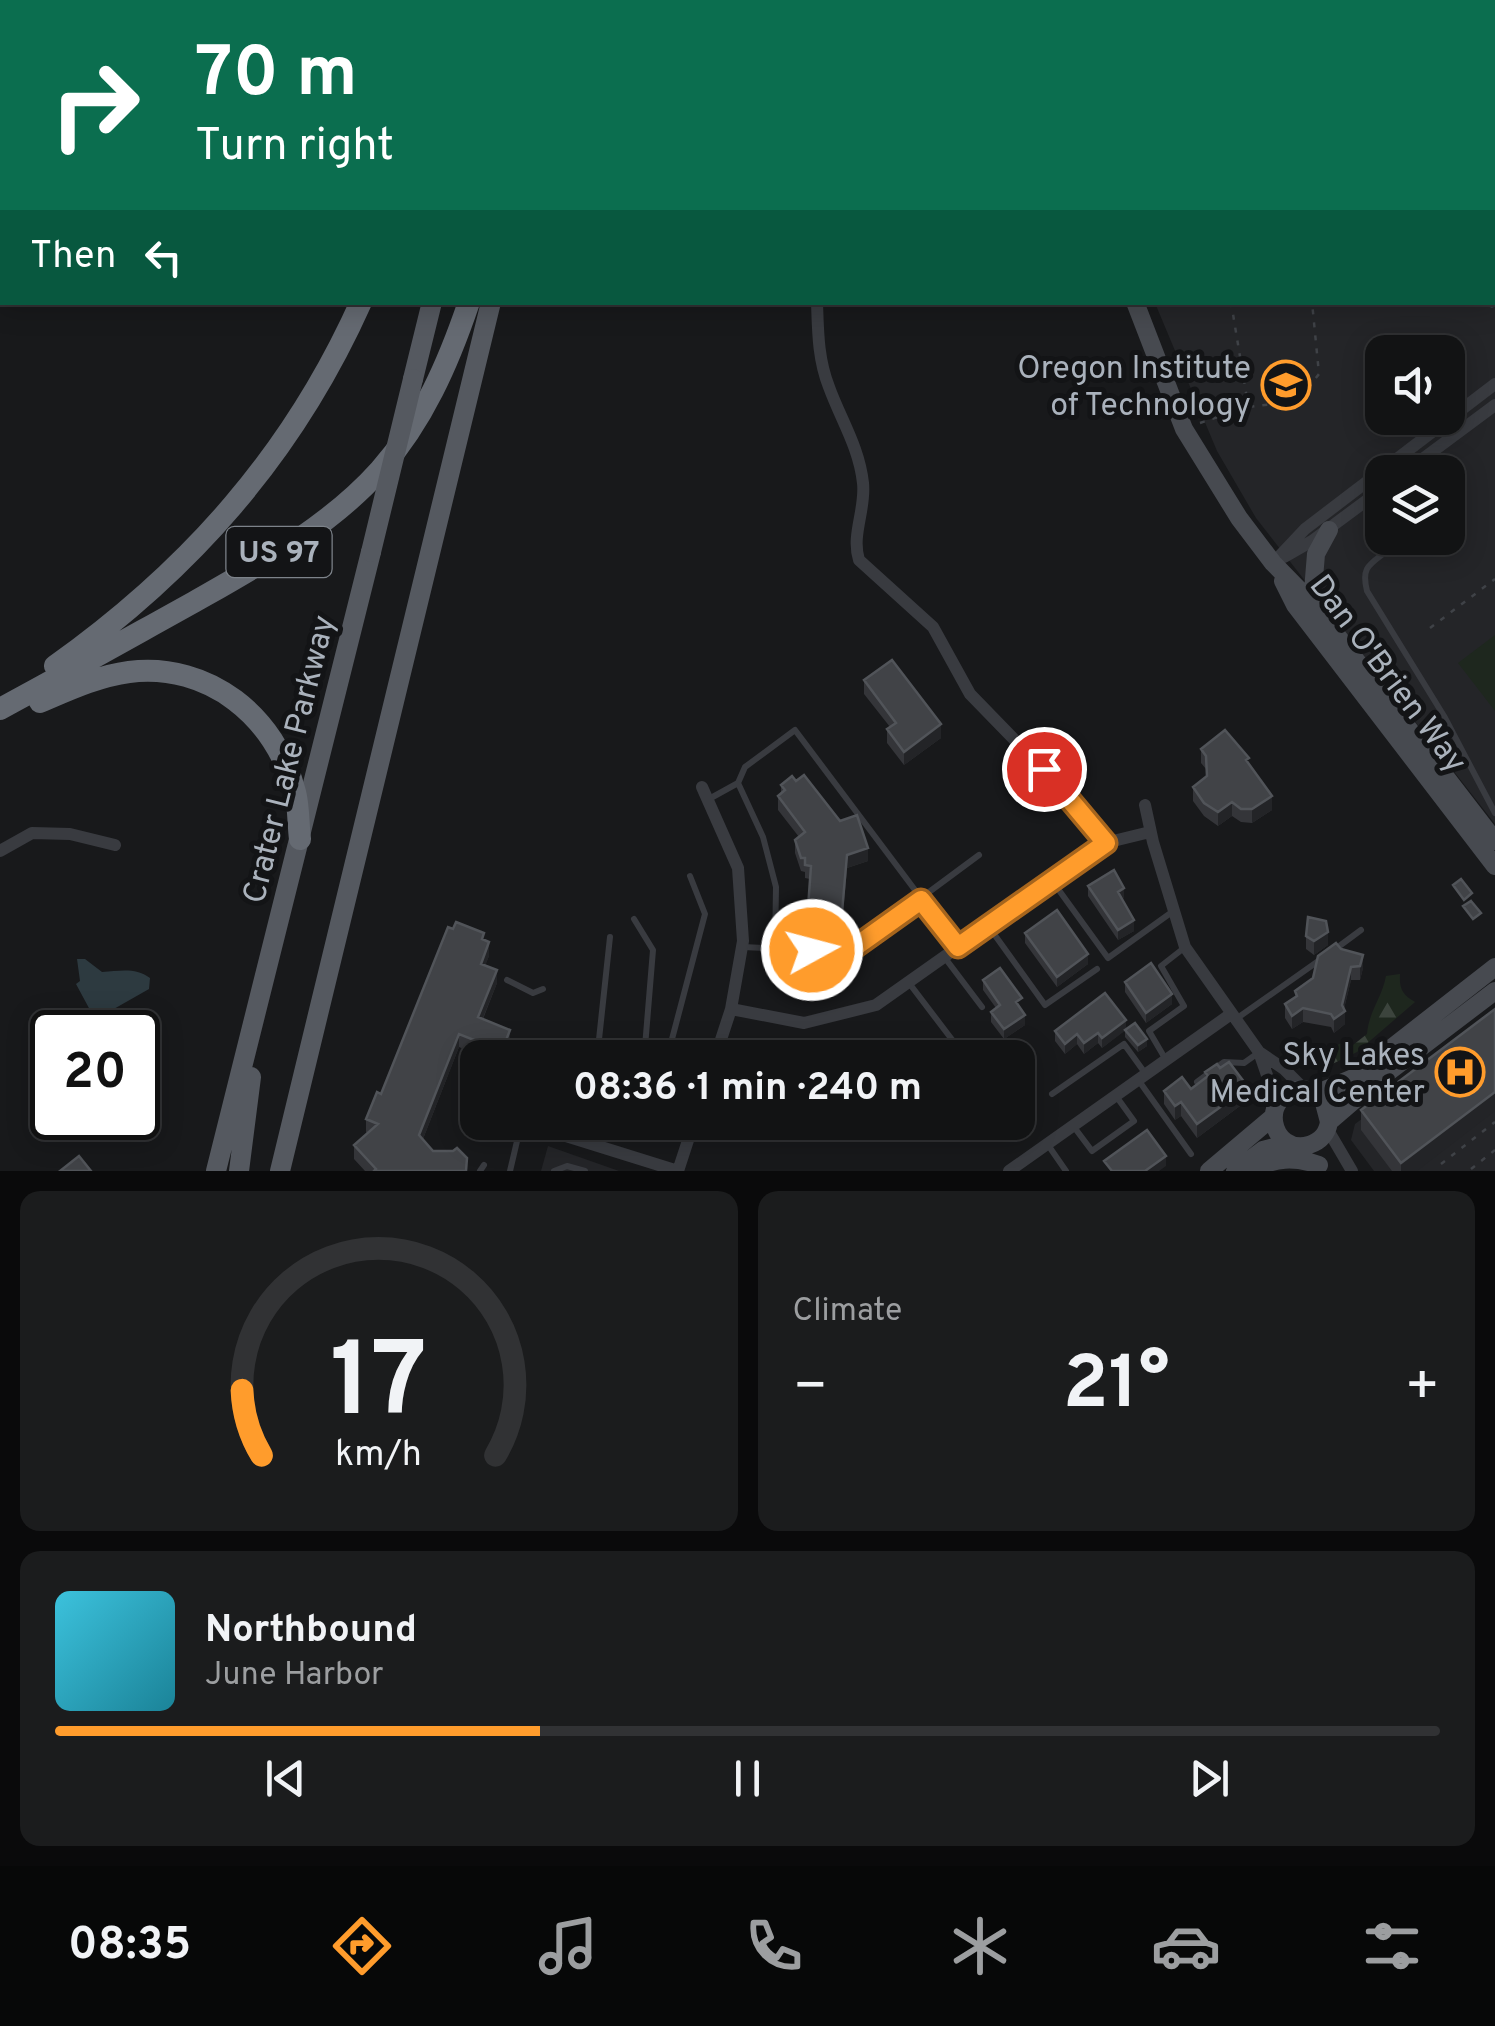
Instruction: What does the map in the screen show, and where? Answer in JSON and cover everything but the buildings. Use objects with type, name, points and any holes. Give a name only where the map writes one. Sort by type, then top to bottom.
[{"type":"highway","name":"US 97","points":[[0,702],[126,613],[208,534],[302,417],[359,305]]},
{"type":"highway","name":"US 97","points":[[0,709],[272,557],[358,491],[414,426],[438,384],[467,305]]},
{"type":"highway","points":[[0,718],[86,683],[129,672],[169,672],[208,681],[238,700],[264,727],[296,793],[300,839]]},
{"type":"main road","name":"Crater Lake Parkway","points":[[216,1171],[431,305]]},
{"type":"main road","points":[[280,1171],[490,305]]},
{"type":"main road","points":[[239,1171],[251,1076],[249,1040]]},
{"type":"street","points":[[817,305],[818,348],[829,387],[857,449],[864,488],[856,548],[859,560],[933,627],[970,694],[1044,769],[1106,843]]},
{"type":"street","name":"Dan O'Brien Way","points":[[1136,305],[1184,429],[1296,604],[1489,830]]},
{"type":"street","points":[[1273,563],[1305,529],[1495,384]]},
{"type":"street","points":[[1428,455],[1495,405]]},
{"type":"street","points":[[1273,563],[1329,530],[1365,503]]},
{"type":"street","points":[[1312,602],[1316,554],[1329,530]]},
{"type":"street","name":"Dan O'Brien Way","points":[[1273,563],[1312,602],[1489,830],[1495,866]]},
{"type":"street","points":[[704,793],[738,868],[742,946],[722,1040]]},
{"type":"street","points":[[1145,805],[1184,947],[1260,1052],[1327,1106],[1329,1126],[1352,1171]]},
{"type":"street","points":[[731,1009],[804,1023],[876,1005],[1106,843],[1150,832]]},
{"type":"street","points":[[0,851],[32,833],[70,834],[115,844]]},
{"type":"street","points":[[1209,1171],[1290,1092],[1310,1092],[1353,1078],[1495,968]]},
{"type":"street","points":[[1236,1171],[1263,1150],[1315,1143],[1379,1079],[1495,991]]},
{"type":"street","points":[[1010,1171],[1233,1017]]},
{"type":"street","points":[[1260,1052],[1277,1132],[1322,1168]]},
{"type":"street","points":[[579,1140],[678,1171],[688,1140]]},
{"type":"street","points":[[1252,1171],[1268,1162],[1291,1158],[1322,1168]]},
{"type":"lane","points":[[1382,555],[1366,568],[1363,576],[1367,591],[1444,716],[1489,830]]},
{"type":"lane","points":[[704,793],[738,782],[746,767],[795,730],[958,947]]},
{"type":"lane","points":[[738,782],[763,837],[776,887],[775,948]]},
{"type":"lane","points":[[742,946],[848,952],[979,855]]},
{"type":"lane","points":[[672,1040],[705,914],[690,876]]},
{"type":"lane","points":[[1052,880],[1108,958],[1172,912]]},
{"type":"lane","points":[[634,918],[654,950],[646,1040]]},
{"type":"lane","points":[[988,926],[1045,1005],[1097,969]]},
{"type":"lane","points":[[1233,1017],[1361,930]]},
{"type":"lane","points":[[600,1040],[610,938]]},
{"type":"lane","points":[[1166,1060],[1149,1032],[1184,1006],[1161,966],[1184,947]]},
{"type":"lane","points":[[944,956],[982,1007]]},
{"type":"lane","points":[[506,980],[533,993],[543,990]]},
{"type":"lane","points":[[908,982],[952,1040]]},
{"type":"lane","points":[[1052,1094],[1124,1044],[1191,1154]]},
{"type":"lane","points":[[1196,1082],[1224,1062],[1244,1063],[1260,1052]]},
{"type":"lane","points":[[1074,1126],[1092,1151],[1134,1121],[1116,1096]]},
{"type":"lane","points":[[510,1171],[517,1140]]},
{"type":"lane","points":[[1048,1144],[1066,1171]]},
{"type":"lane","points":[[554,1171],[567,1166],[585,1171]]},
{"type":"path","points":[[1231,305],[1248,407]]},
{"type":"path","points":[[1184,429],[1248,407],[1298,402],[1319,374],[1312,305]]},
{"type":"path","points":[[1430,628],[1495,579]]},
{"type":"path","points":[[1441,1164],[1495,1122]]},
{"type":"path","points":[[1472,1169],[1495,1150]]},
{"type":"shaded area","name":"Oregon Institute of Technology","points":[[1156,305],[1495,305],[1495,824],[1256,518],[1217,451]]},
{"type":"shaded area","points":[[77,959],[85,959],[102,972],[127,970],[150,978],[149,989],[112,1010],[90,1010],[76,984],[80,981]]},
{"type":"shaded area","name":"Sky Lakes Medical Center","points":[[1495,1020],[1495,1171],[1374,1171],[1351,1140],[1355,1124]]},
{"type":"shaded area","points":[[548,1146],[619,1171],[541,1171]]},
{"type":"green space","points":[[1495,635],[1495,711],[1458,663]]},
{"type":"green space","points":[[1400,974],[1402,991],[1415,1002],[1357,1052],[1322,1069],[1317,1064],[1330,1059],[1334,1047],[1343,1042],[1348,1049],[1367,1034],[1386,976]]},
{"type":"place","name":"Oregon Institute of Technology","points":[[1286,385]]},
{"type":"place","name":"Sky Lakes Medical Center","points":[[1460,1072]]},
{"type":"route","points":[[812,950],[848,952],[921,900],[958,947],[1106,843],[1044,769]]}]
